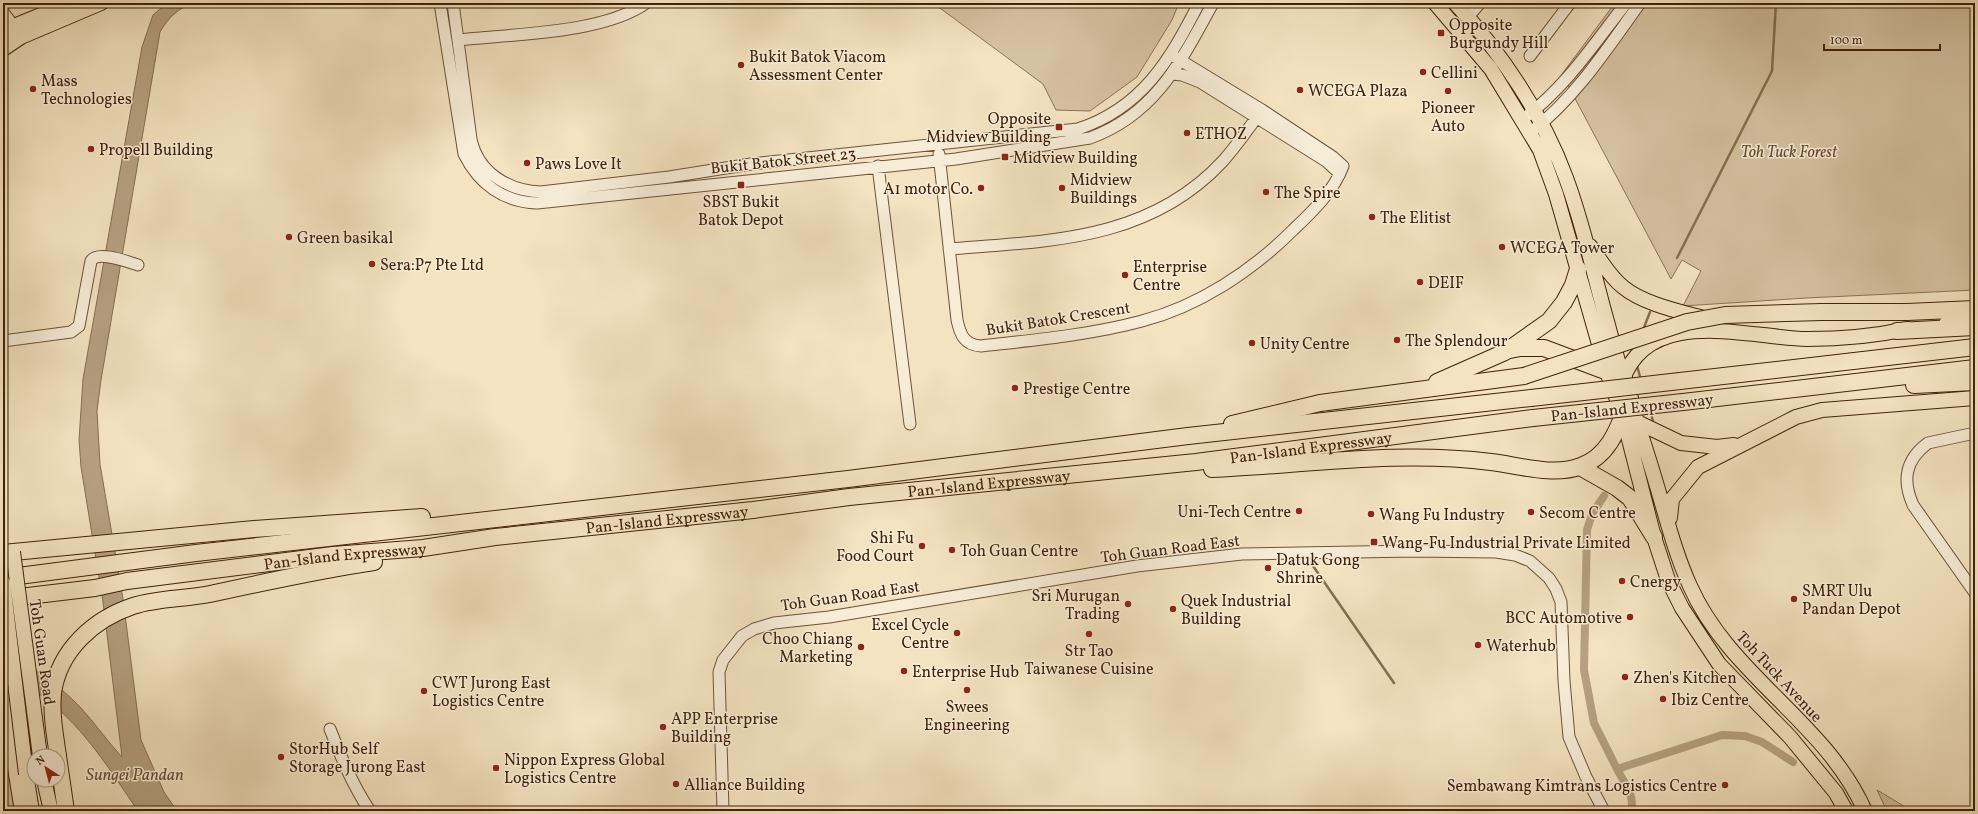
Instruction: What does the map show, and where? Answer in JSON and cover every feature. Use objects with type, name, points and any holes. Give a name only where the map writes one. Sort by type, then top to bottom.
[{"type":"highway","points":[[1505,352],[1549,321],[1558,312],[1573,285],[1578,269]]},
{"type":"highway","points":[[1188,436],[1234,423],[1320,403],[1524,376],[1687,322],[1724,315],[1975,309]]},
{"type":"highway","points":[[1897,331],[1975,327]]},
{"type":"highway","name":"Pan-Island Expressway","points":[[3,578],[196,553],[868,476],[1188,436],[1975,347]]},
{"type":"highway","points":[[1414,390],[1452,376],[1505,352],[1520,348],[1544,348],[1624,378]]},
{"type":"highway","name":"Pan-Island Expressway","points":[[3,599],[95,588],[127,581],[333,555],[423,548],[495,537],[753,510],[849,497],[1196,462],[1533,418],[1975,368]]},
{"type":"highway","points":[[1856,382],[1898,386],[1975,382]]},
{"type":"highway","points":[[1094,473],[1114,475],[1397,458],[1465,459],[1551,470],[1565,470],[1580,467],[1590,462],[1608,446],[1616,433],[1623,416],[1624,398]]},
{"type":"highway","points":[[1580,467],[1617,488],[1630,498],[1654,537]]},
{"type":"highway","points":[[8,553],[254,529],[451,515],[553,513]]},
{"type":"highway","points":[[56,748],[53,716],[53,692],[61,666],[73,645],[94,625],[120,611],[145,603],[193,597],[335,568],[404,558],[423,548]]},
{"type":"highway","points":[[3,688],[23,811]]},
{"type":"highway","points":[[63,788],[66,811]]},
{"type":"main road","points":[[9,35],[70,3]]},
{"type":"main road","points":[[9,35],[101,3]]},
{"type":"main road","points":[[1434,3],[1464,36],[1528,115]]},
{"type":"main road","points":[[1455,3],[1501,59],[1528,115],[1536,128],[1556,152],[1567,180],[1585,239],[1624,378],[1624,398]]},
{"type":"main road","points":[[1536,128],[1607,372],[1624,398]]},
{"type":"main road","points":[[1585,239],[1609,272],[1629,292],[1662,305],[1749,332]]},
{"type":"main road","points":[[1624,378],[1631,363],[1639,354],[1660,339],[1685,332],[1707,330],[1749,332],[1786,338],[1832,338],[1897,331],[1975,318]]},
{"type":"main road","name":"Toh Tuck Avenue","points":[[1624,398],[1638,422],[1669,530],[1690,586],[1717,632],[1746,668],[1803,723],[1844,774],[1865,811]]},
{"type":"main road","points":[[1669,530],[1672,499],[1690,475],[1709,460],[1728,453],[1796,417],[1817,411],[1975,398]]},
{"type":"main road","points":[[1623,416],[1681,443],[1717,447],[1741,445]]},
{"type":"main road","points":[[1623,416],[1654,537],[1671,586],[1682,608],[1707,648],[1735,682],[1790,737],[1836,793],[1846,811]]},
{"type":"main road","name":"Toh Guan Road","points":[[8,553],[39,748]]},
{"type":"main road","name":"Toh Guan Road","points":[[3,583],[26,774],[32,811]]},
{"type":"main road","points":[[46,788],[51,811]]},
{"type":"street","name":"Bukit Batok Street 23","points":[[440,3],[464,154],[481,180],[493,190],[507,197],[528,202],[542,203],[939,160],[1080,141],[1094,136],[1130,118],[1156,94],[1181,61],[1213,3]]},
{"type":"street","name":"Bukit Batok Street 23","points":[[453,3],[472,139],[476,152],[494,177],[508,186],[523,191],[549,191],[669,177],[751,164],[938,145],[1071,130],[1088,126],[1111,115],[1137,96],[1153,79],[1170,54],[1199,3]]},
{"type":"street","points":[[458,40],[556,30],[605,22],[625,15],[646,3]]},
{"type":"street","points":[[1464,36],[1468,17],[1480,3]]},
{"type":"street","points":[[1530,56],[1570,3]]},
{"type":"street","points":[[1528,115],[1567,80],[1626,3]]},
{"type":"street","points":[[1536,128],[1566,101],[1585,78],[1640,3]]},
{"type":"street","points":[[3,12],[9,35]]},
{"type":"street","name":"Bukit Batok Crescent","points":[[938,145],[957,320],[961,336],[970,344],[981,346],[1113,328],[1143,321],[1176,309],[1211,292],[1248,269],[1304,220],[1325,196],[1339,173],[1327,162],[1259,114],[1170,54]]},
{"type":"street","name":"Bukit Batok Crescent","points":[[1172,74],[1200,82],[1259,114]]},
{"type":"street","points":[[949,249],[1050,242],[1106,230],[1130,222],[1171,202],[1201,181],[1236,146],[1259,114]]},
{"type":"street","points":[[878,166],[910,424]]},
{"type":"street","points":[[3,341],[71,332],[77,329],[80,326],[91,261],[94,257],[104,256],[138,265]]},
{"type":"street","points":[[1975,433],[1928,443],[1923,447],[1909,466],[1906,479],[1906,491],[1913,505],[1975,593]]},
{"type":"street","name":"Toh Guan Road East","points":[[722,811],[719,672],[723,660],[732,648],[742,636],[754,629],[774,623],[829,617],[1137,566],[1242,554],[1413,551],[1496,552],[1515,555],[1530,561],[1549,578],[1556,589],[1561,602],[1564,681],[1569,737],[1586,777],[1604,811]]},
{"type":"street","points":[[330,729],[361,798],[370,811]]},
{"type":"green space","points":[[933,3],[1179,3],[1172,20],[1137,77],[1090,111],[1056,110],[1043,84]]},
{"type":"green space","name":"Toh Tuck Forest","points":[[1615,3],[1975,3],[1975,290],[1806,298],[1683,306],[1701,271],[1682,260],[1671,279],[1562,74]]},
{"type":"green space","points":[[3,733],[19,811],[8,811],[3,787]]},
{"type":"green space","points":[[1877,790],[1912,811],[1887,811]]},
{"type":"water","name":"Sungei Pandan","points":[[167,3],[194,3],[174,14],[166,22],[160,32],[97,411],[100,464],[123,599],[141,740],[164,792],[177,811],[138,811],[95,750],[65,715],[27,685],[3,672],[3,653],[54,683],[85,713],[122,757],[103,602],[81,467],[79,440],[83,379],[142,47],[153,15]]},
{"type":"waterway","points":[[1677,258],[1772,71],[1776,3]]},
{"type":"waterway","points":[[1643,330],[1650,312]]},
{"type":"waterway","points":[[1637,366],[1641,380]]},
{"type":"waterway","points":[[1650,410],[1654,425]]},
{"type":"waterway","points":[[1604,496],[1592,514],[1587,530],[1584,670],[1594,723],[1617,769]]},
{"type":"waterway","points":[[1311,563],[1394,683]]},
{"type":"waterway","points":[[1630,811],[1632,806],[1631,795],[1617,769],[1722,735],[1745,736],[1762,742],[1793,762]]},
{"type":"place","name":"Opposite Burgundy Hill","points":[[1441,33]]},
{"type":"place","name":"Bukit Batok Viacom Assessment Center","points":[[741,65]]},
{"type":"place","name":"Cellini","points":[[1423,72]]},
{"type":"place","name":"Mass Technologies","points":[[33,89]]},
{"type":"place","name":"WCEGA Plaza","points":[[1300,90]]},
{"type":"place","name":"Pioneer Auto","points":[[1448,91]]},
{"type":"place","name":"Opposite Midview Building","points":[[1059,127]]},
{"type":"place","name":"ETHOZ","points":[[1187,133]]},
{"type":"place","name":"Propell Building","points":[[91,149]]},
{"type":"place","name":"Midview Building","points":[[1005,157]]},
{"type":"place","name":"Paws Love It","points":[[527,163]]},
{"type":"place","name":"SBST Bukit Batok Depot","points":[[741,185]]},
{"type":"place","name":"A1 motor Co.","points":[[981,188]]},
{"type":"place","name":"Midview Buildings","points":[[1062,188]]},
{"type":"place","name":"The Spire","points":[[1266,192]]},
{"type":"place","name":"The Elitist","points":[[1372,217]]},
{"type":"place","name":"Green basikal","points":[[289,237]]},
{"type":"place","name":"WCEGA Tower","points":[[1502,247]]},
{"type":"place","name":"Sera:P7 Pte Ltd","points":[[372,264]]},
{"type":"place","name":"Enterprise Centre","points":[[1125,275]]},
{"type":"place","name":"DEIF","points":[[1420,282]]},
{"type":"place","name":"The Splendour","points":[[1397,340]]},
{"type":"place","name":"Unity Centre","points":[[1252,343]]},
{"type":"place","name":"Prestige Centre","points":[[1015,388]]},
{"type":"place","name":"Uni-Tech Centre","points":[[1299,511]]},
{"type":"place","name":"Secom Centre","points":[[1531,512]]},
{"type":"place","name":"Wang Fu Industry","points":[[1371,514]]},
{"type":"place","name":"Wang-Fu Industrial Private Limited","points":[[1374,542]]},
{"type":"place","name":"Shi Fu Food Court","points":[[922,546]]},
{"type":"place","name":"Toh Guan Centre","points":[[952,550]]},
{"type":"place","name":"Datuk Gong Shrine","points":[[1268,568]]},
{"type":"place","name":"Cnergy","points":[[1622,581]]},
{"type":"place","name":"SMRT Ulu Pandan Depot","points":[[1794,599]]},
{"type":"place","name":"Sri Murugan Trading","points":[[1128,604]]},
{"type":"place","name":"Quek Industrial Building","points":[[1173,609]]},
{"type":"place","name":"BCC Automotive","points":[[1630,617]]},
{"type":"place","name":"Excel Cycle Centre","points":[[957,633]]},
{"type":"place","name":"Str Tao Taiwanese Cuisine","points":[[1089,634]]},
{"type":"place","name":"Waterhub","points":[[1478,645]]},
{"type":"place","name":"Choo Chiang Marketing","points":[[861,647]]},
{"type":"place","name":"Enterprise Hub","points":[[904,671]]},
{"type":"place","name":"Zhen's Kitchen","points":[[1625,677]]},
{"type":"place","name":"Swees Engineering","points":[[967,690]]},
{"type":"place","name":"CWT Jurong East Logistics Centre","points":[[424,691]]},
{"type":"place","name":"Ibiz Centre","points":[[1663,699]]},
{"type":"place","name":"APP Enterprise Building","points":[[663,727]]},
{"type":"place","name":"StorHub Self Storage Jurong East","points":[[281,757]]},
{"type":"place","name":"Nippon Express Global Logistics Centre","points":[[496,768]]},
{"type":"place","name":"Alliance Building","points":[[676,784]]},
{"type":"place","name":"Sembawang Kimtrans Logistics Centre","points":[[1725,785]]}]
